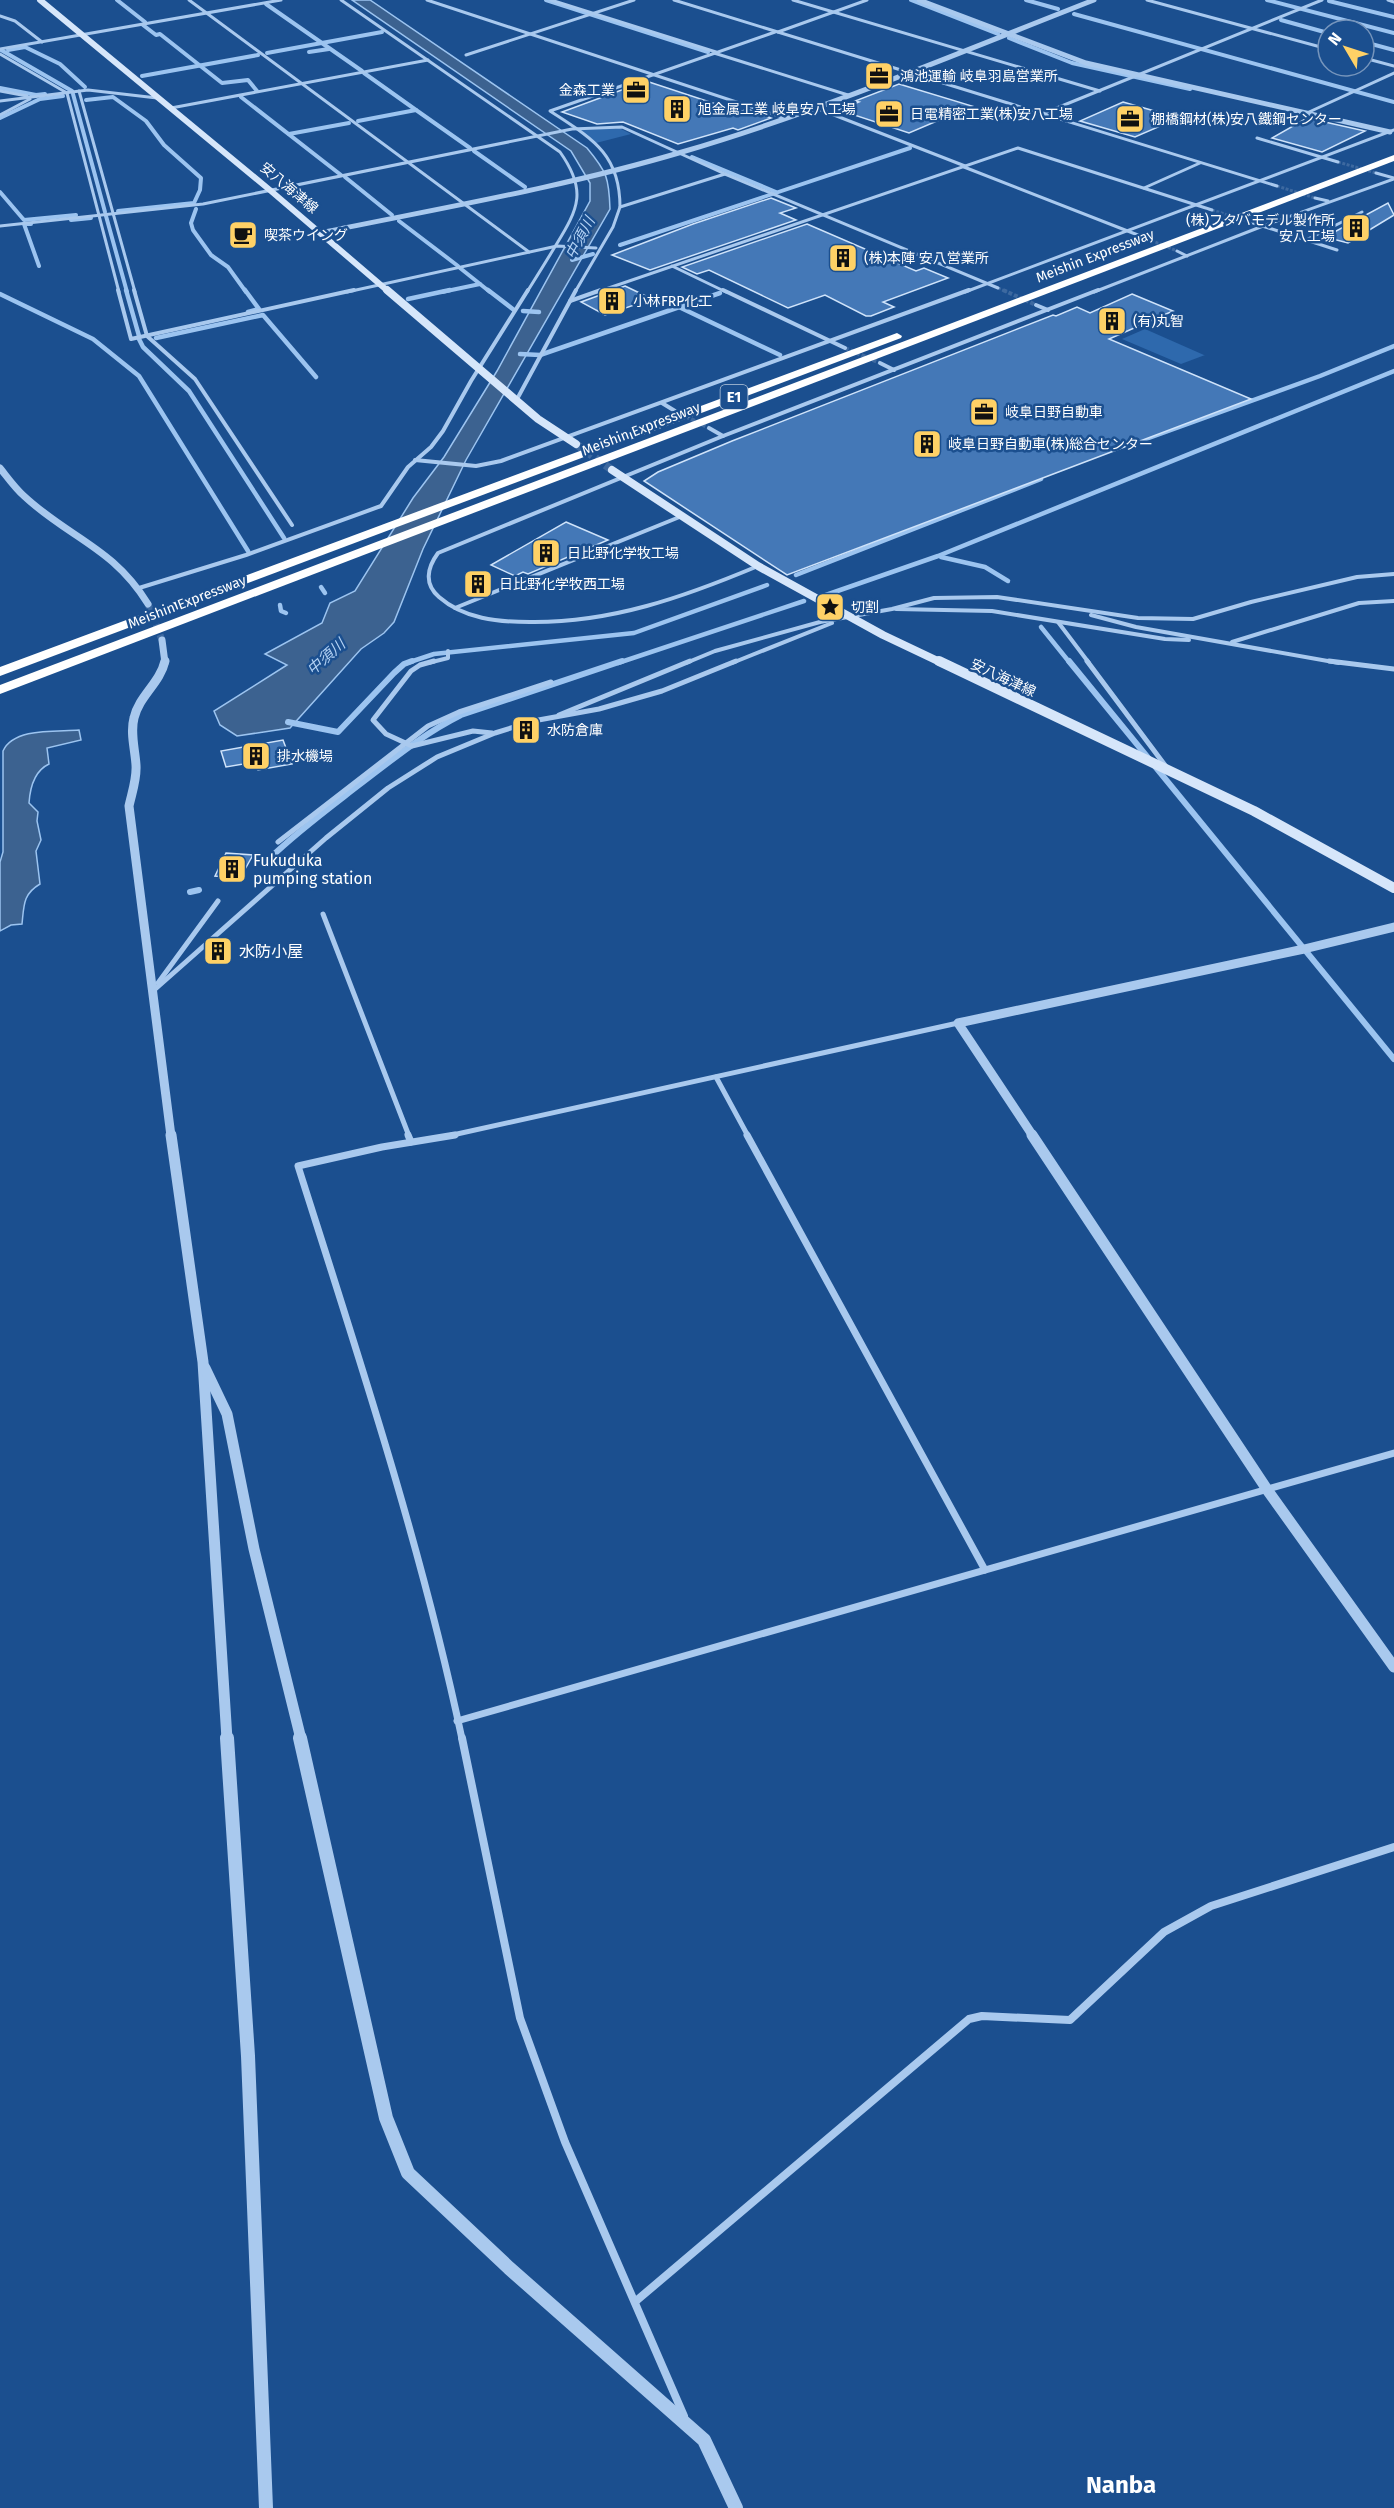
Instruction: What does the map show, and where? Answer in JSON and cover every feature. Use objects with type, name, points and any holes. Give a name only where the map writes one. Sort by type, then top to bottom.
[{"type":"highway","name":"Meishin Expressway","points":[[0,672],[1197,223],[1394,146]]},
{"type":"highway","name":"Meishin Expressway","points":[[0,690],[1394,159]]},
{"type":"main road","name":"安八海津線","points":[[40,0],[321,233],[513,398],[576,444]]},
{"type":"main road","name":"安八海津線","points":[[612,470],[758,566],[849,616],[928,658],[1167,768],[1263,816],[1394,888]]},
{"type":"street","points":[[189,0],[529,252]]},
{"type":"street","points":[[0,49],[281,0]]},
{"type":"street","points":[[140,588],[246,555],[381,506],[415,460],[431,447],[444,431],[575,216],[579,201],[577,178],[560,152],[341,0]]},
{"type":"street","points":[[426,0],[785,118]]},
{"type":"street","points":[[551,0],[848,95]]},
{"type":"street","points":[[466,55],[634,0]]},
{"type":"street","points":[[674,0],[1276,186]]},
{"type":"street","points":[[793,0],[1100,91]]},
{"type":"street","points":[[513,398],[613,227],[620,207],[618,177],[604,153],[550,111],[867,0]]},
{"type":"street","points":[[919,0],[1069,58],[1139,76],[1310,112],[1391,132]]},
{"type":"street","points":[[321,233],[613,170],[681,152],[816,108],[1094,0]]},
{"type":"street","points":[[1147,0],[1316,46]]},
{"type":"street","points":[[1042,114],[1322,0]]},
{"type":"street","points":[[1388,0],[1394,2]]},
{"type":"street","points":[[0,16],[15,21],[42,42]]},
{"type":"street","points":[[0,54],[68,93],[131,339],[559,245],[596,248]]},
{"type":"street","points":[[171,108],[428,60]]},
{"type":"street","points":[[1376,61],[1394,66]]},
{"type":"street","points":[[1310,112],[1394,73]]},
{"type":"street","points":[[0,101],[97,90],[157,98]]},
{"type":"street","points":[[0,91],[34,98]]},
{"type":"street","points":[[79,91],[147,336],[195,379],[292,525]]},
{"type":"street","points":[[0,114],[34,98]]},
{"type":"street","points":[[816,108],[1143,237]]},
{"type":"street","points":[[0,226],[203,204],[574,129],[622,127],[725,174],[998,288]]},
{"type":"street","points":[[415,460],[476,465],[501,461],[986,284],[1391,132]]},
{"type":"street","points":[[1257,138],[1338,162]]},
{"type":"street","points":[[570,301],[1018,148],[1212,210]]},
{"type":"street","points":[[1144,188],[1201,162]]},
{"type":"street","points":[[1376,173],[1394,179]]},
{"type":"street","points":[[620,207],[725,174]]},
{"type":"street","points":[[758,566],[724,581],[629,614],[590,621],[559,623],[491,621],[465,615],[429,586],[427,575],[429,564],[438,553],[723,436],[1263,226],[1394,179]]},
{"type":"street","points":[[1315,198],[1328,202]]},
{"type":"street","points":[[1306,240],[1362,212]]},
{"type":"street","points":[[1250,222],[1337,249]]},
{"type":"street","points":[[1177,251],[1188,256]]},
{"type":"street","points":[[672,266],[845,348]]},
{"type":"street","points":[[1036,305],[1048,310]]},
{"type":"street","points":[[880,363],[894,370]]},
{"type":"street","points":[[662,403],[675,411]]},
{"type":"street","points":[[709,428],[723,436]]},
{"type":"street","points":[[0,468],[26,497],[120,565],[140,588],[148,604]]},
{"type":"street","points":[[455,608],[682,516]]},
{"type":"street","points":[[153,991],[326,838],[388,788],[437,757],[495,733],[559,715],[715,651],[820,622],[892,609],[934,598],[969,596],[1028,601],[1138,618],[1193,619],[1251,602],[1357,577],[1394,574]]},
{"type":"street","points":[[1228,643],[1359,603],[1394,601]]},
{"type":"street","points":[[892,609],[992,611],[1166,639],[1210,639]]},
{"type":"street","points":[[1076,610],[1147,631],[1210,639],[1338,664],[1394,669]]},
{"type":"street","points":[[559,715],[599,709],[662,691],[849,616]]},
{"type":"street","points":[[1058,622],[1167,768]]},
{"type":"street","points":[[162,640],[167,653],[163,672],[136,710],[132,724],[136,774],[129,806],[203,1362],[248,2056],[266,2508]]},
{"type":"street","points":[[448,651],[448,658],[420,665],[411,671],[373,720],[386,734],[404,744],[420,746],[473,731],[495,733]]},
{"type":"street","points":[[278,842],[428,726],[459,712],[550,682]]},
{"type":"street","points":[[153,991],[188,939],[218,901]]},
{"type":"street","points":[[323,914],[411,1142]]},
{"type":"street","points":[[687,2424],[636,2301],[565,2142],[520,2018],[447,1668],[399,1491],[298,1166],[440,1138],[1304,949],[1394,927]]},
{"type":"street","points":[[958,1023],[1268,1491],[1394,1666]]},
{"type":"street","points":[[716,1077],[985,1570]]},
{"type":"street","points":[[203,1362],[227,1414],[254,1549],[314,1793],[386,2118],[408,2173],[509,2268],[704,2440],[736,2508]]},
{"type":"street","points":[[458,1720],[1268,1491],[1394,1453]]},
{"type":"street","points":[[636,2301],[969,2019],[982,2016],[1070,2020],[1164,1932],[1211,1906],[1394,1847]]},
{"type":"shaded area","points":[[619,128],[631,134],[596,143],[581,130]]},
{"type":"shaded area","points":[[1145,329],[1205,355],[1181,364],[1122,339]]},
{"type":"water","name":"中須川","points":[[352,0],[370,0],[587,148],[606,176],[610,209],[466,460],[423,549],[394,622],[384,633],[361,649],[290,728],[237,736],[220,725],[214,711],[287,665],[265,654],[322,623],[330,603],[355,591],[413,498],[444,457],[497,371],[590,201],[590,183],[571,151]]},
{"type":"water","points":[[79,730],[81,740],[47,748],[49,764],[36,775],[34,780],[29,803],[38,812],[37,821],[41,840],[36,851],[40,884],[27,896],[22,924],[11,925],[0,931],[3,751],[9,743],[26,734]]},
{"type":"building","points":[[646,81],[740,112],[747,109],[771,118],[738,130],[733,128],[678,144],[623,122],[597,124],[562,112]]},
{"type":"building","name":"日電精密工業(株)安八工場","points":[[899,84],[972,106],[909,133],[839,110],[859,102],[855,101]]},
{"type":"building","name":"棚橋鋼材(株)安八鐵鋼センター","points":[[1123,102],[1179,118],[1135,137],[1080,121]]},
{"type":"building","points":[[1307,118],[1365,131],[1322,152],[1272,138]]},
{"type":"building","points":[[771,198],[796,208],[780,213],[796,220],[650,270],[612,255],[693,224]]},
{"type":"building","name":"(株)フタバモデル製作所 安八工場","points":[[1388,203],[1394,215],[1348,243],[1325,237]]},
{"type":"building","points":[[807,224],[916,271],[924,268],[948,278],[883,302],[894,307],[866,316],[825,295],[788,308],[709,270],[697,274],[682,267]]},
{"type":"building","name":"小林FRP化工","points":[[625,286],[652,299],[605,315],[581,302]]},
{"type":"building","name":"岐阜日野自動車(株)総合センター","points":[[1132,294],[1173,311],[1109,339],[1251,399],[787,575],[644,481],[658,472],[732,441],[1053,315],[1056,316],[1077,307],[1090,313]]},
{"type":"building","name":"日比野化学牧工場","points":[[566,522],[608,540],[528,574],[523,572],[515,576],[491,565]]},
{"type":"building","name":"排水機場","points":[[283,740],[292,764],[258,770],[255,762],[226,767],[221,751]]},
{"type":"building","name":"Fukuduka pumping station","points":[[226,853],[253,855],[240,878],[215,876]]},
{"type":"waterway","points":[[117,0],[145,22]]},
{"type":"waterway","points":[[546,0],[708,52]]},
{"type":"waterway","points":[[911,0],[998,34]]},
{"type":"waterway","points":[[1026,0],[1058,9]]},
{"type":"waterway","points":[[1267,0],[1394,33]]},
{"type":"waterway","points":[[1329,1],[1394,17]]},
{"type":"waterway","points":[[266,4],[322,43]]},
{"type":"waterway","points":[[1074,14],[1394,102]]},
{"type":"waterway","points":[[1281,20],[1316,30]]},
{"type":"waterway","points":[[143,25],[156,35],[160,34],[200,66]]},
{"type":"waterway","points":[[322,43],[382,32]]},
{"type":"waterway","points":[[1009,38],[1072,63],[1190,89]]},
{"type":"waterway","points":[[267,53],[322,43]]},
{"type":"waterway","points":[[322,43],[362,71]]},
{"type":"waterway","points":[[1376,45],[1394,50]]},
{"type":"waterway","points":[[8,50],[25,47],[60,64],[85,87]]},
{"type":"waterway","points":[[309,52],[329,49]]},
{"type":"waterway","points":[[1,50],[72,91]]},
{"type":"waterway","points":[[200,66],[258,55]]},
{"type":"waterway","points":[[142,76],[200,66]]},
{"type":"waterway","points":[[200,66],[222,83],[248,80],[257,91]]},
{"type":"waterway","points":[[364,73],[416,110]]},
{"type":"waterway","points":[[0,88],[36,95],[45,94]]},
{"type":"waterway","points":[[73,94],[105,212]]},
{"type":"waterway","points":[[0,118],[40,99],[63,96]]},
{"type":"waterway","points":[[86,100],[113,97],[146,121],[164,145],[201,178],[200,190],[194,203],[118,211]]},
{"type":"waterway","points":[[241,97],[341,175]]},
{"type":"waterway","points":[[358,121],[416,110]]},
{"type":"waterway","points":[[416,110],[470,148]]},
{"type":"waterway","points":[[289,134],[349,123]]},
{"type":"waterway","points":[[620,245],[910,148]]},
{"type":"waterway","points":[[474,151],[525,187]]},
{"type":"waterway","points":[[692,157],[776,192]]},
{"type":"waterway","points":[[345,177],[392,215]]},
{"type":"waterway","points":[[0,192],[24,220],[76,215]]},
{"type":"waterway","points":[[196,209],[191,223],[193,230],[211,255],[228,267],[246,292]]},
{"type":"waterway","points":[[106,216],[127,292]]},
{"type":"waterway","points":[[71,220],[91,218]]},
{"type":"waterway","points":[[399,221],[458,266]]},
{"type":"waterway","points":[[31,224],[24,224],[39,266]]},
{"type":"waterway","name":"中須川","points":[[572,260],[593,254]]},
{"type":"waterway","points":[[460,268],[480,284]]},
{"type":"waterway","points":[[442,292],[480,284]]},
{"type":"waterway","points":[[480,284],[490,292]]},
{"type":"waterway","points":[[126,290],[139,336]]},
{"type":"waterway","points":[[245,290],[259,309],[248,312]]},
{"type":"waterway","points":[[408,299],[450,290]]},
{"type":"waterway","points":[[488,290],[514,310]]},
{"type":"waterway","points":[[679,307],[720,293]]},
{"type":"waterway","points":[[0,294],[93,339],[139,376],[248,551]]},
{"type":"waterway","points":[[520,354],[540,355],[679,307]]},
{"type":"waterway","points":[[679,307],[780,355]]},
{"type":"waterway","points":[[523,311],[539,312]]},
{"type":"waterway","points":[[156,338],[263,315],[316,377]]},
{"type":"waterway","points":[[139,339],[143,347],[189,391],[284,538]]},
{"type":"waterway","points":[[1135,443],[1320,376],[1394,346]]},
{"type":"waterway","points":[[823,596],[938,556],[1394,371]]},
{"type":"waterway","points":[[796,575],[1041,479]]},
{"type":"waterway","points":[[941,557],[985,567],[1008,581]]},
{"type":"waterway","points":[[407,663],[434,654],[634,633],[767,585]]},
{"type":"waterway","points":[[321,587],[325,593]]},
{"type":"waterway","points":[[618,663],[804,601]]},
{"type":"waterway","points":[[280,605],[281,611],[286,613]]},
{"type":"waterway","points":[[1041,627],[1070,663]]},
{"type":"waterway","points":[[288,722],[338,732],[394,673],[404,664],[412,661]]},
{"type":"waterway","points":[[270,858],[313,820],[447,722],[461,715],[622,661]]},
{"type":"waterway","points":[[1069,661],[1394,1059]]},
{"type":"waterway","points":[[190,892],[199,890]]},
{"type":"tunnel","points":[[1338,162],[1376,173]]},
{"type":"tunnel","points":[[1277,186],[1315,198]]},
{"type":"tunnel","points":[[1212,210],[1250,222]]},
{"type":"tunnel","points":[[1143,237],[1177,251]]},
{"type":"tunnel","points":[[998,288],[1007,292]]},
{"type":"tunnel","points":[[1003,290],[1036,305]]},
{"type":"tunnel","points":[[845,348],[880,363]]},
{"type":"tunnel","points":[[675,411],[709,428]]},
{"type":"tunnel","points":[[576,444],[612,470]]},
{"type":"tunnel","points":[[148,604],[162,640]]},
{"type":"place","name":"鴻池運輸 岐阜羽島営業所","points":[[879,76]]},
{"type":"place","name":"金森工業","points":[[636,90]]},
{"type":"place","name":"旭金属工業 岐阜安八工場","points":[[677,109]]},
{"type":"place","name":"日電精密工業(株)安八工場","points":[[889,114]]},
{"type":"place","name":"棚橋鋼材(株)安八鐵鋼センター","points":[[1130,119]]},
{"type":"place","name":"(株)フタバモデル製作所 安八工場","points":[[1356,228]]},
{"type":"place","name":"喫茶ウイング","points":[[243,235]]},
{"type":"place","name":"(株)本陣 安八営業所","points":[[843,258]]},
{"type":"place","name":"小林FRP化工","points":[[612,301]]},
{"type":"place","name":"(有)丸智","points":[[1112,321]]},
{"type":"place","name":"岐阜日野自動車","points":[[984,412]]},
{"type":"place","name":"岐阜日野自動車(株)総合センター","points":[[927,444]]},
{"type":"place","name":"日比野化学牧工場","points":[[546,553]]},
{"type":"place","name":"日比野化学牧西工場","points":[[478,584]]},
{"type":"place","name":"切割","points":[[830,607]]},
{"type":"place","name":"水防倉庫","points":[[526,730]]},
{"type":"place","name":"排水機場","points":[[256,756]]},
{"type":"place","name":"Fukuduka pumping station","points":[[232,869]]},
{"type":"place","name":"水防小屋","points":[[218,951]]},
{"type":"district","name":"Nanba","points":[[1121,2485]]}]
